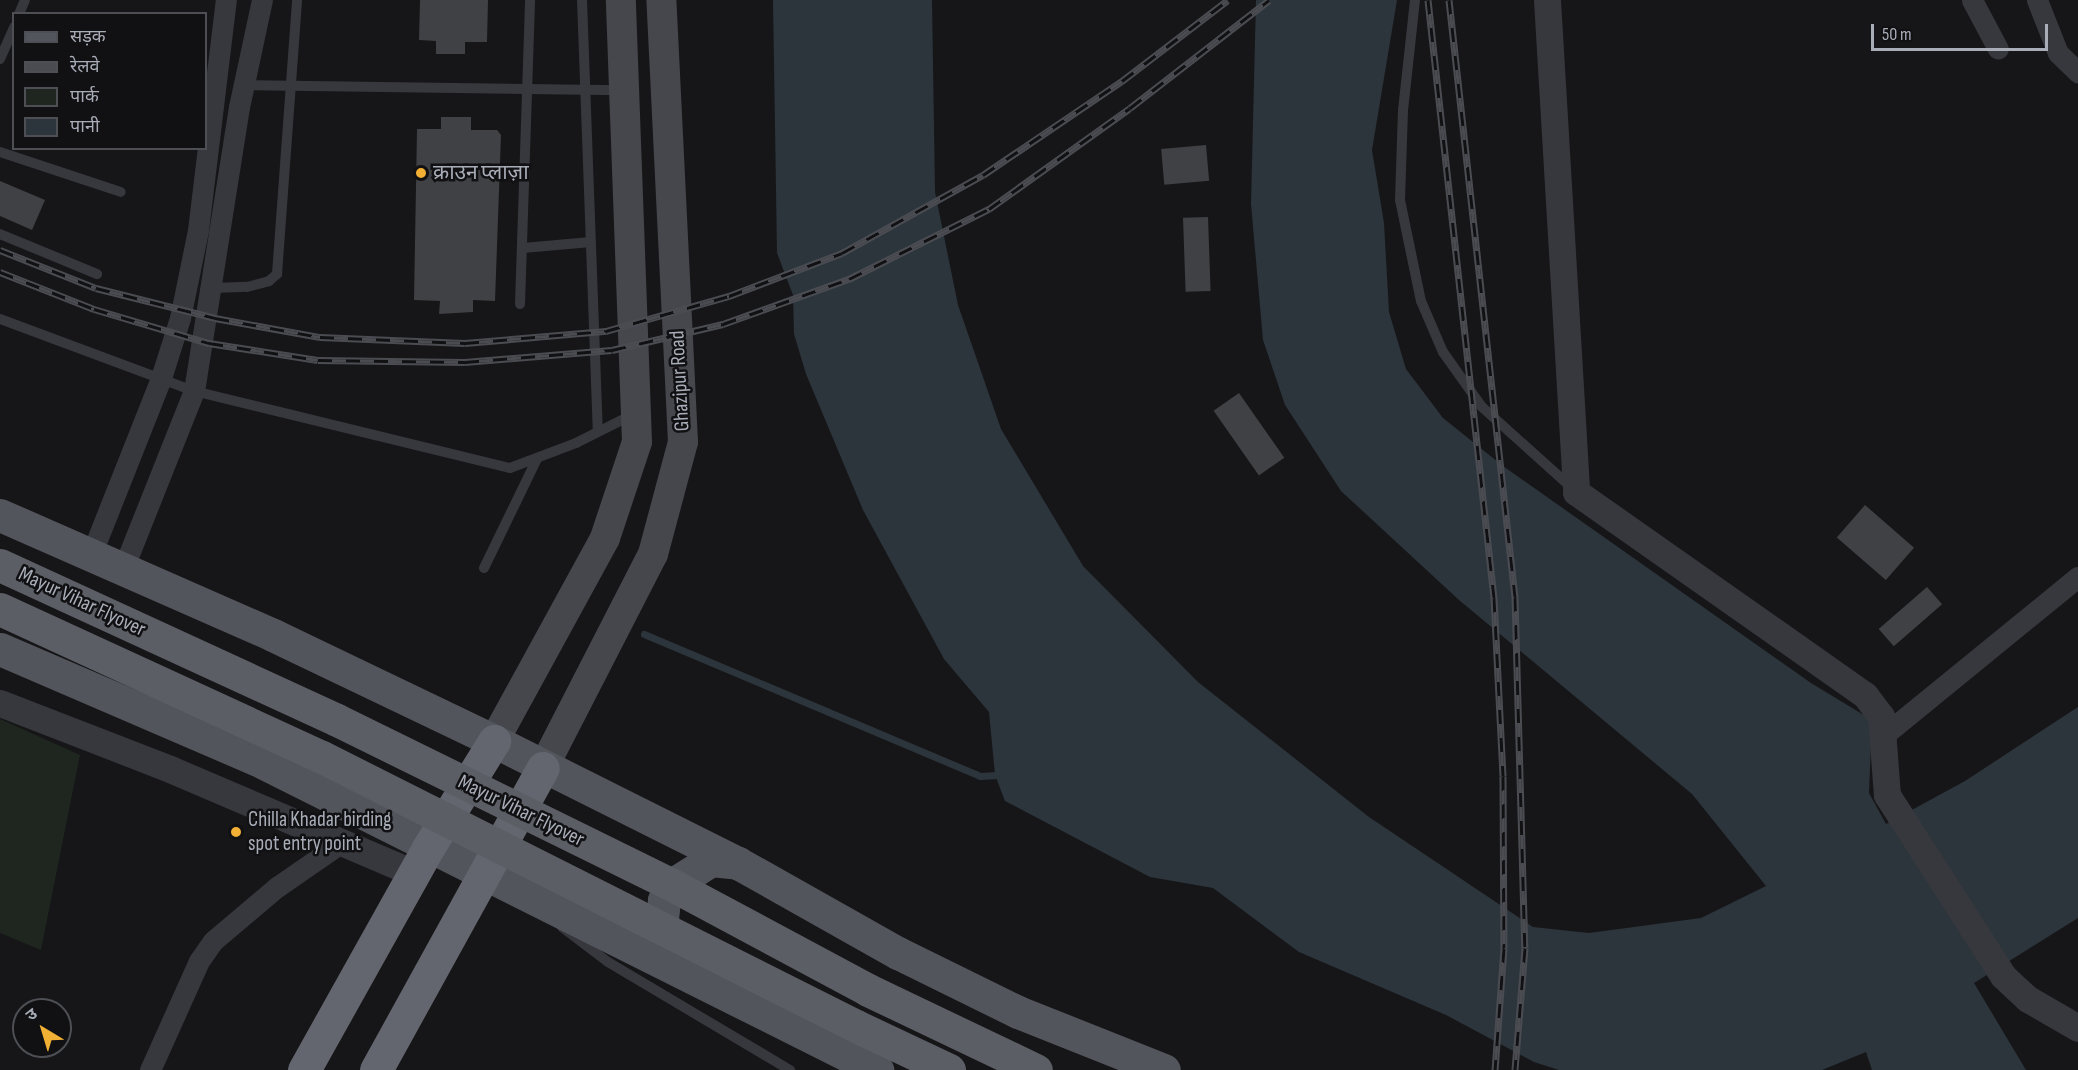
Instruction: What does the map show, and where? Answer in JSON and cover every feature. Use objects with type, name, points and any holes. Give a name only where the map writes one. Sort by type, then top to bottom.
[{"type":"highway","name":"Mayur Vihar Flyover","points":[[0,565],[348,725],[678,888],[868,990],[1036,1070]]},
{"type":"highway","name":"Mayur Vihar Flyover","points":[[0,609],[322,757],[949,1070]]},
{"type":"highway","points":[[304,1070],[421,861],[494,741]]},
{"type":"highway","points":[[376,1070],[486,876],[543,768]]},
{"type":"main road","name":"Ghazipur Road","points":[[494,741],[605,538],[637,442],[621,0]]},
{"type":"main road","name":"Ghazipur Road","points":[[543,768],[653,554],[683,442],[660,0]]},
{"type":"main road","points":[[0,516],[273,635],[494,741],[543,768],[738,863],[898,953],[1018,1011],[1164,1070]]},
{"type":"main road","points":[[0,649],[256,759],[421,861],[486,876],[690,973],[877,1070]]},
{"type":"main road","points":[[690,973],[665,940],[664,900],[675,883],[692,869],[711,860],[738,863]]},
{"type":"street","points":[[92,555],[161,378],[180,318],[198,230],[226,0]]},
{"type":"street","points":[[123,569],[194,391],[213,288],[244,85],[262,0]]},
{"type":"street","points":[[1547,0],[1576,492],[1865,695],[1881,716],[1887,795],[2002,976],[2028,999],[2078,1028]]},
{"type":"street","points":[[1972,0],[1998,49]]},
{"type":"street","points":[[2037,0],[2058,54],[2078,72]]},
{"type":"street","points":[[1884,735],[2078,577]]},
{"type":"street","points":[[0,703],[342,842],[421,861]]},
{"type":"street","points":[[150,1070],[199,961],[213,941],[277,887],[342,842]]},
{"type":"lane","points":[[213,288],[247,287],[269,281],[277,274],[288,87],[297,0]]},
{"type":"lane","points":[[520,304],[529,92],[530,0]]},
{"type":"lane","points":[[582,0],[598,432]]},
{"type":"lane","points":[[1414,0],[1403,110],[1400,200],[1421,301],[1443,352],[1482,407],[1576,492]]},
{"type":"lane","points":[[0,59],[12,32]]},
{"type":"lane","points":[[244,85],[529,92],[625,90]]},
{"type":"lane","points":[[0,153],[121,192]]},
{"type":"lane","points":[[0,234],[97,274]]},
{"type":"lane","points":[[523,248],[591,242]]},
{"type":"lane","points":[[0,318],[194,391],[510,468],[537,459],[636,413]]},
{"type":"lane","points":[[484,568],[537,459]]},
{"type":"lane","points":[[537,900],[567,932],[608,962],[790,1070]]},
{"type":"green space","points":[[0,719],[80,755],[41,950],[0,933]]},
{"type":"water","points":[[773,0],[932,0],[935,192],[958,305],[1001,429],[1083,566],[1198,682],[1369,817],[1533,927],[1589,933],[1701,918],[1766,886],[1692,794],[1459,600],[1341,491],[1285,405],[1263,340],[1251,204],[1256,0],[1397,0],[1372,150],[1384,223],[1389,312],[1406,369],[1443,418],[1503,466],[1811,683],[1872,720],[1869,793],[1886,824],[1965,781],[2078,707],[2078,918],[1974,983],[2026,1070],[1872,1070],[1866,1052],[1822,1070],[1559,1070],[1534,1062],[1446,1015],[1299,952],[1213,888],[1150,877],[1005,801],[995,775],[989,712],[944,659],[863,510],[806,374],[794,334],[793,295],[777,253]]},
{"type":"building","points":[[420,0],[488,0],[487,42],[465,42],[465,54],[436,54],[436,41],[419,40]]},
{"type":"building","points":[[441,117],[471,117],[471,130],[497,130],[501,135],[495,301],[473,300],[473,312],[439,314],[440,301],[414,300],[417,129],[441,129]]},
{"type":"building","points":[[1206,145],[1209,181],[1164,185],[1161,149]]},
{"type":"building","points":[[0,181],[45,200],[32,230],[0,216]]},
{"type":"building","points":[[1208,217],[1211,291],[1186,292],[1183,218]]},
{"type":"building","points":[[1239,393],[1284,458],[1259,475],[1214,411]]},
{"type":"building","points":[[1865,505],[1914,548],[1886,580],[1837,537]]},
{"type":"building","points":[[1927,587],[1942,604],[1894,646],[1879,629]]},
{"type":"waterway","points":[[644,634],[980,776],[1002,775]]},
{"type":"railway","points":[[0,250],[96,288],[215,318],[320,337],[465,343],[606,331],[729,296],[842,253],[983,175],[1122,81],[1228,0]]},
{"type":"railway","points":[[0,272],[94,309],[209,343],[318,360],[465,362],[612,350],[723,324],[849,279],[989,209],[1130,108],[1269,0]]},
{"type":"railway","points":[[1428,0],[1494,598],[1503,776],[1504,948],[1495,1070]]},
{"type":"railway","points":[[1449,0],[1515,597],[1525,948],[1515,1070]]},
{"type":"place","name":"क्राउन प्लाज़ा","points":[[421,173]]},
{"type":"place","name":"Chilla Khadar birding spot entry point","points":[[236,832]]}]
